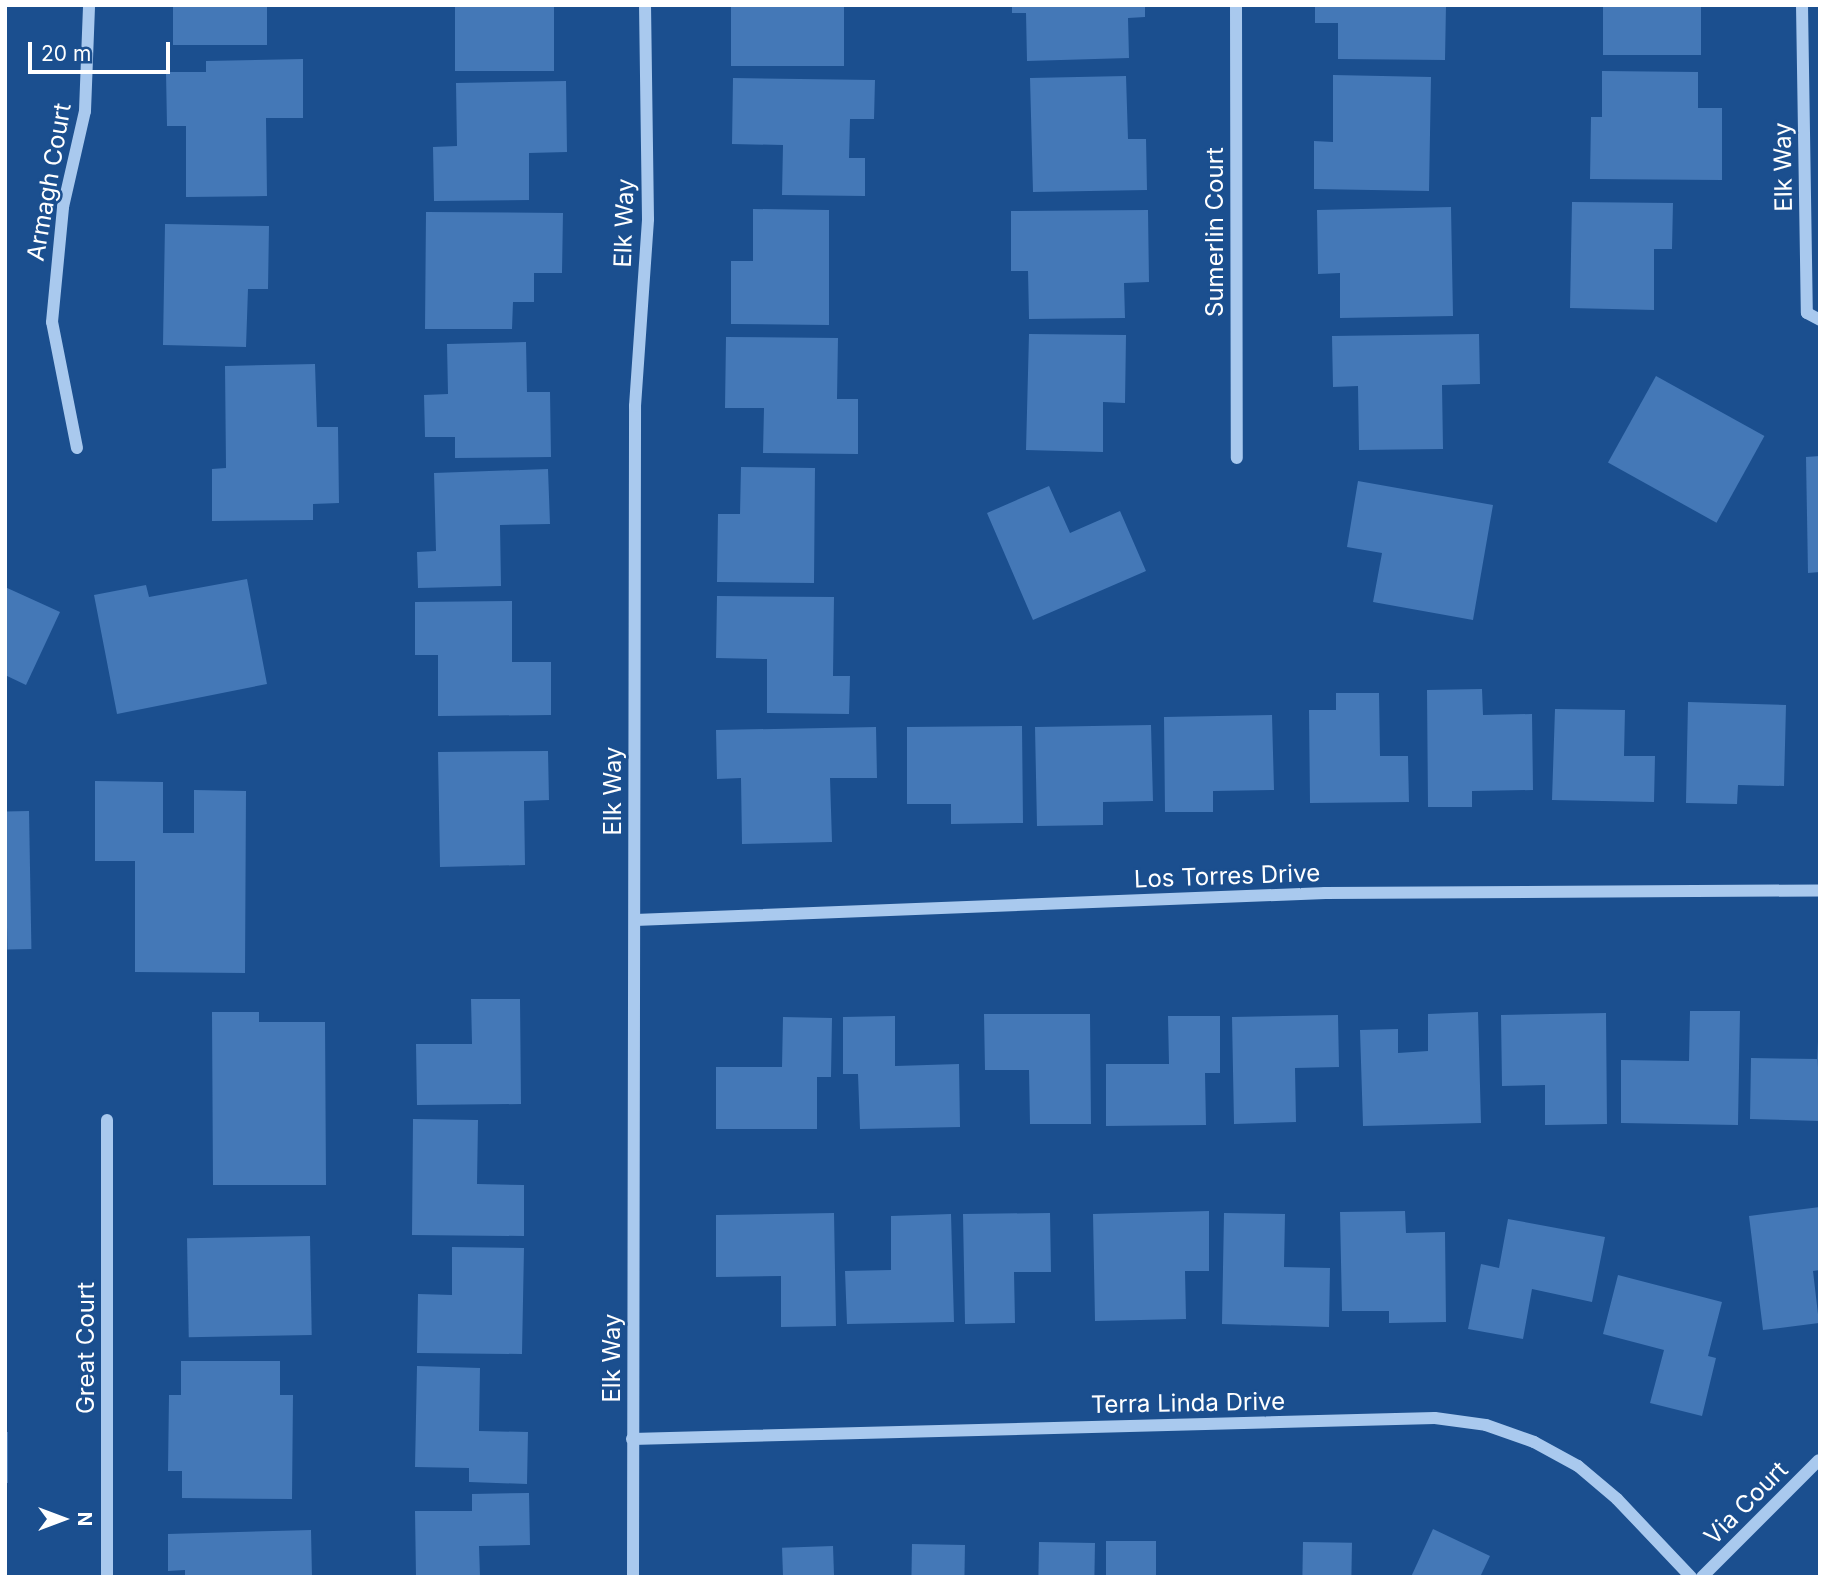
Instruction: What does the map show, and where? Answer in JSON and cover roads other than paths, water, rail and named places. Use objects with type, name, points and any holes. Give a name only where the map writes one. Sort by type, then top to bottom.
[{"type":"street","name":"Armagh Court","points":[[77,448],[52,322],[63,207],[85,111],[89,5]]},
{"type":"street","name":"Elk Way","points":[[634,1577],[632,1439],[635,420],[648,219],[645,5]]},
{"type":"street","name":"Sumerlin Court","points":[[1236,5],[1237,458]]},
{"type":"street","name":"Elk Way","points":[[1802,5],[1807,313],[1820,320]]},
{"type":"street","name":"Los Torres Drive","points":[[635,920],[1325,893],[1820,890]]},
{"type":"street","name":"Great Court","points":[[107,1120],[107,1577]]},
{"type":"street","name":"Terra Linda Drive","points":[[632,1439],[1435,1418],[1486,1425],[1534,1442],[1578,1466],[1690,1577]]},
{"type":"street","name":"Via Court","points":[[1702,1577],[1819,1460]]}]
